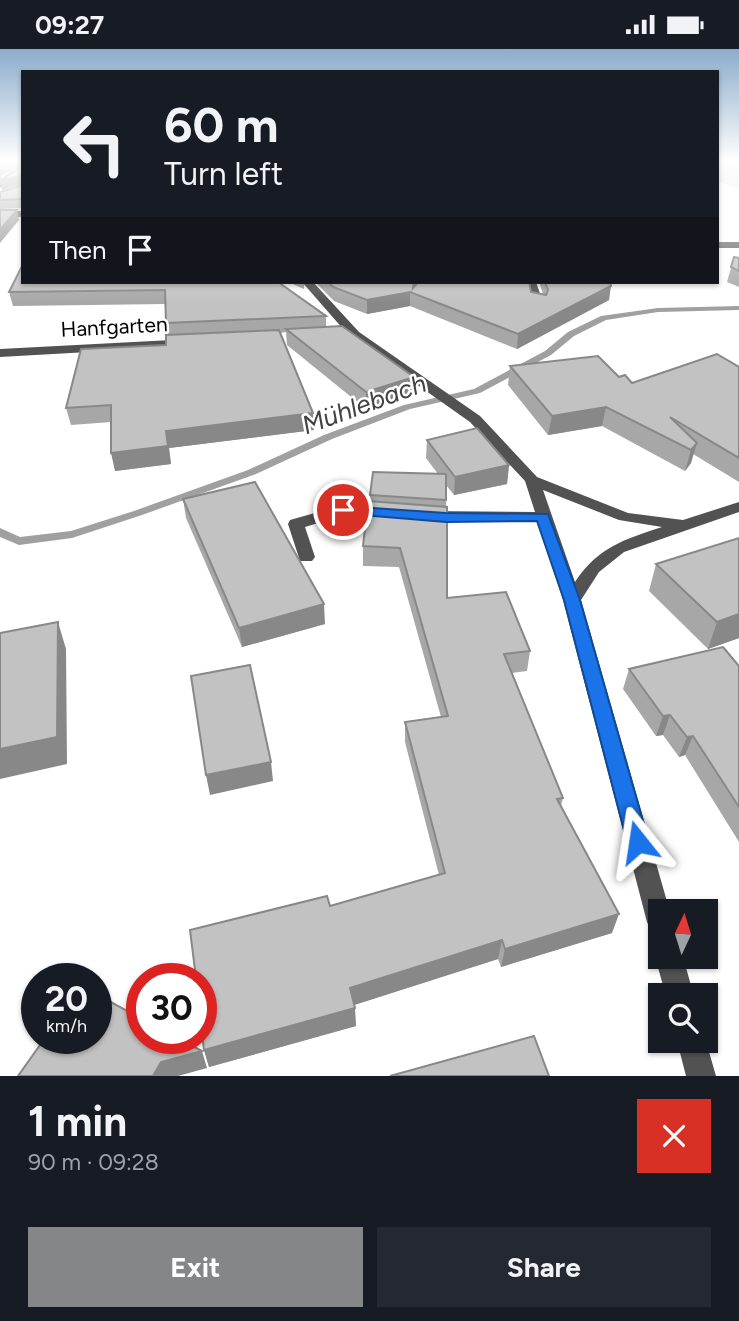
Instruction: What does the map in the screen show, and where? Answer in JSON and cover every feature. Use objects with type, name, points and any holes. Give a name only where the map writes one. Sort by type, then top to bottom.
[{"type":"street","points":[[0,214],[21,214]]},
{"type":"street","points":[[719,245],[739,245]]},
{"type":"street","points":[[309,284],[355,335],[475,419],[532,480],[625,517],[685,525]]},
{"type":"street","points":[[532,284],[538,305]]},
{"type":"street","points":[[341,336],[355,335]]},
{"type":"street","name":"Hanfgarten","points":[[0,353],[202,342]]},
{"type":"street","points":[[532,480],[572,600],[654,899]]},
{"type":"street","points":[[572,600],[593,568],[618,548],[739,507]]},
{"type":"street","points":[[306,557],[296,524],[343,510],[446,518],[543,517]]},
{"type":"street","points":[[695,1053],[701,1076]]},
{"type":"building","points":[[0,210],[17,210],[0,230]]},
{"type":"building","points":[[734,257],[739,258],[739,271],[731,267]]},
{"type":"building","points":[[21,268],[21,284],[281,284],[326,316],[166,323],[165,290],[9,292]]},
{"type":"building","points":[[330,284],[414,284],[413,288],[416,284],[529,284],[531,292],[546,295],[548,290],[546,284],[611,286],[518,334],[410,292],[367,300]]},
{"type":"building","points":[[342,326],[414,377],[366,392],[286,329]]},
{"type":"building","points":[[279,330],[313,413],[166,431],[168,446],[111,453],[111,405],[66,408],[81,349],[166,345],[166,335]]},
{"type":"building","points":[[717,354],[739,367],[739,458],[670,417],[697,443],[691,450],[606,407],[552,416],[510,366],[598,356],[619,377],[625,375],[632,383]]},
{"type":"building","points":[[477,428],[509,465],[455,477],[427,440]]},
{"type":"building","points":[[373,472],[446,474],[446,500],[370,495]]},
{"type":"building","points":[[255,482],[324,604],[239,628],[183,499]]},
{"type":"building","points":[[368,501],[447,507],[447,598],[506,592],[530,651],[504,654],[563,798],[557,799],[619,914],[505,949],[502,940],[350,988],[355,1008],[217,1046],[217,963],[194,963],[190,930],[327,896],[330,906],[445,873],[405,722],[448,716],[400,548],[363,546]]},
{"type":"building","points":[[739,538],[739,614],[717,622],[656,564]]},
{"type":"building","points":[[58,622],[57,737],[0,749],[0,633]]},
{"type":"building","points":[[723,647],[739,666],[739,807],[693,736],[687,737],[670,715],[663,716],[629,669]]},
{"type":"building","points":[[250,665],[271,762],[206,775],[191,676]]},
{"type":"building","points":[[112,1003],[126,1010],[126,1054],[191,1054],[161,1062],[153,1076],[18,1076],[34,1054],[112,1054]]},
{"type":"building","points":[[534,1036],[549,1076],[390,1076]]},
{"type":"waterway","name":"Mühlebach","points":[[0,532],[19,541],[72,534],[138,513],[252,472],[328,437],[407,407],[477,391],[548,353],[571,334],[604,318],[658,310],[739,308]]},
{"type":"route","points":[[343,510],[446,518],[543,517],[572,600],[638,842]]}]
